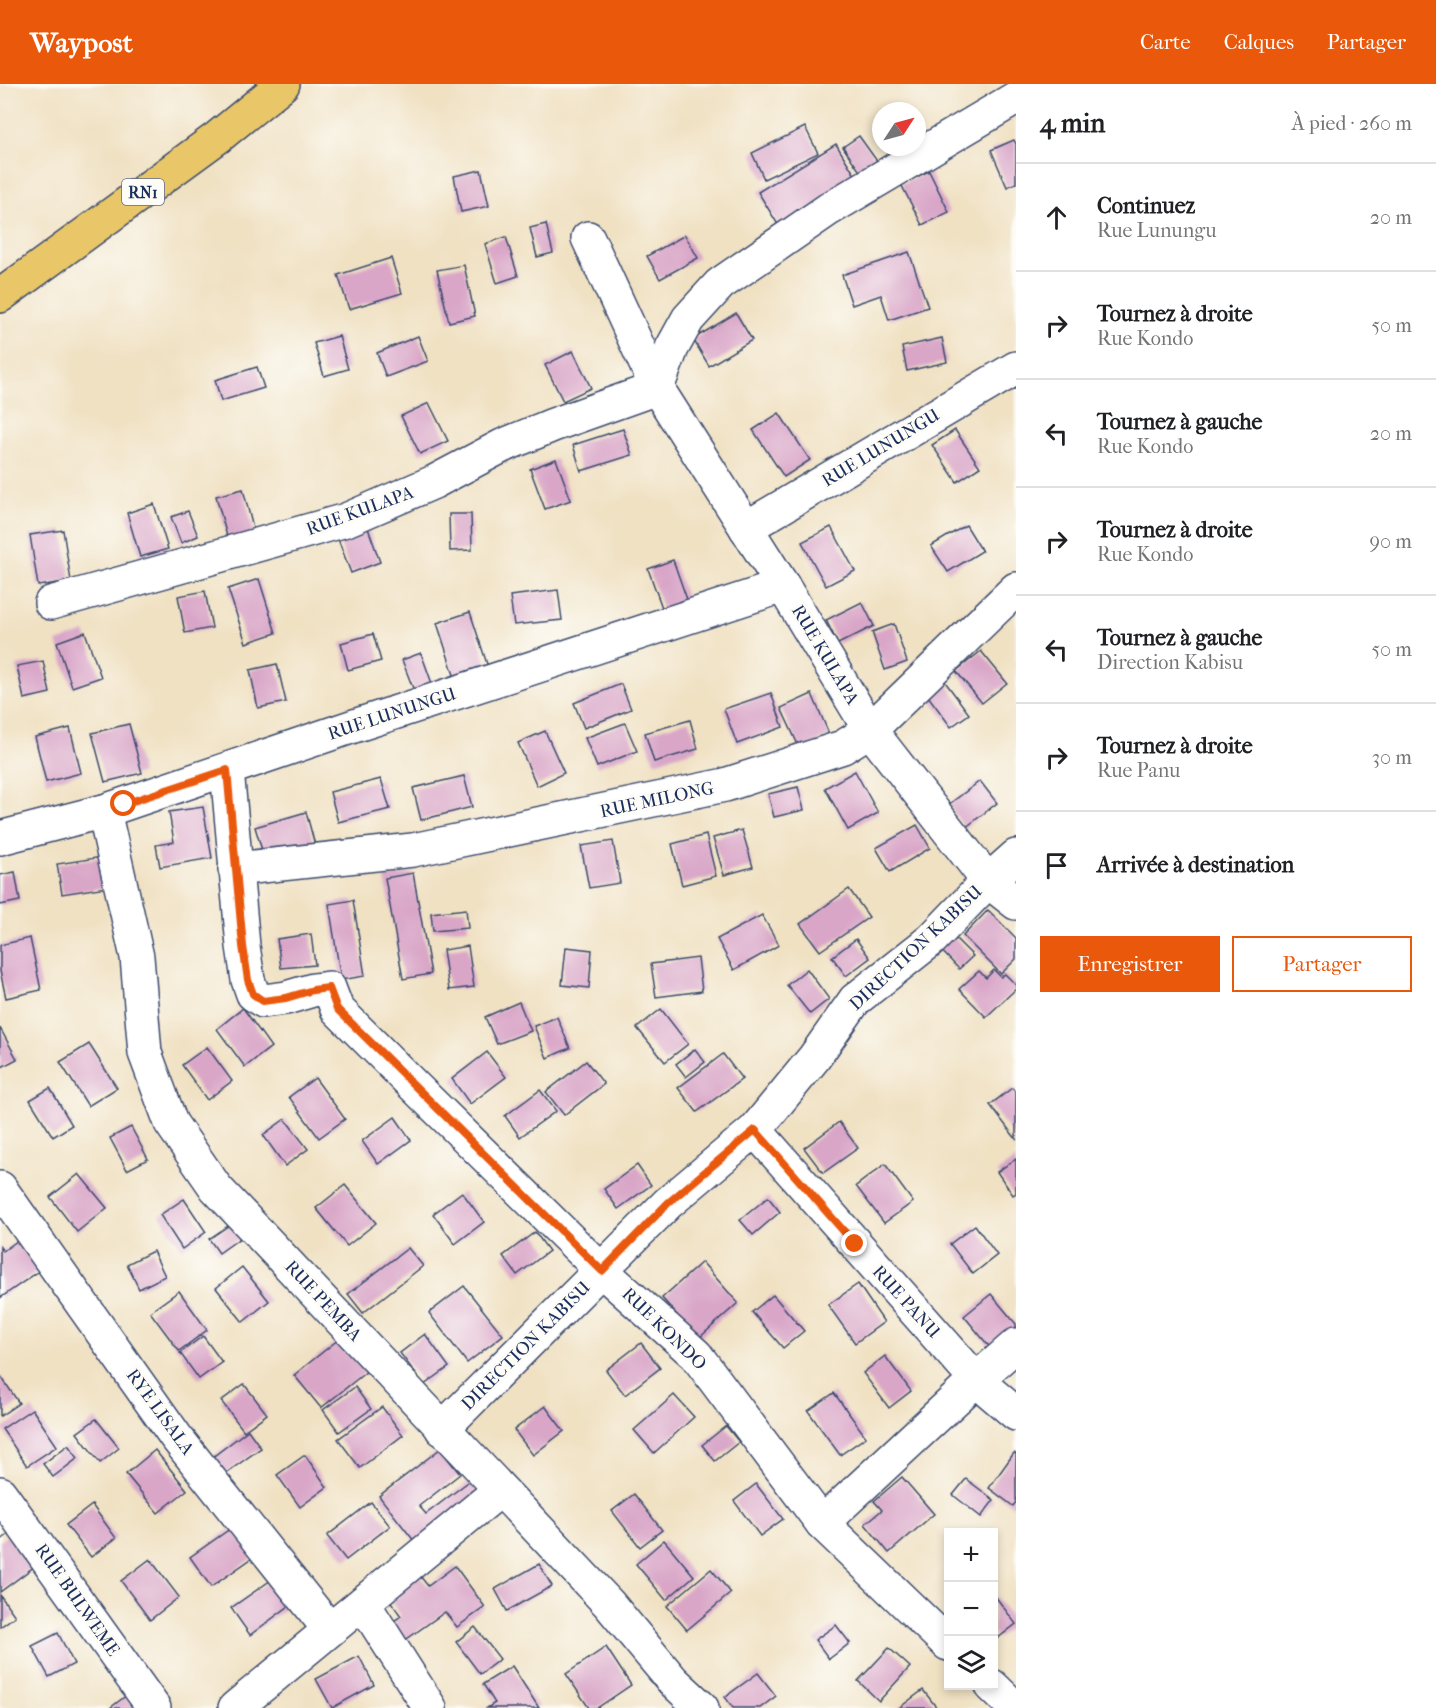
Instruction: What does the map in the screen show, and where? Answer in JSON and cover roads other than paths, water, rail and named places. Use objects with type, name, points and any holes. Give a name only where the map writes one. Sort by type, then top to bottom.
[{"type":"highway","name":"RN1","points":[[0,296],[218,137],[283,84]]},
{"type":"street","points":[[657,388],[672,348],[688,319],[720,284],[829,209],[1016,98]]},
{"type":"street","name":"RUE KULAPA","points":[[588,237],[657,388],[783,586],[870,730],[988,881],[1016,903]]},
{"type":"street","name":"RUE LUNUNGU","points":[[746,528],[1016,368]]},
{"type":"street","name":"RUE KULAPA","points":[[51,603],[346,520],[434,482],[512,442],[657,388]]},
{"type":"street","name":"RUE LUNUNGU","points":[[0,838],[104,811],[783,586]]},
{"type":"street","name":"RUE MILONG","points":[[235,869],[413,850],[713,788],[843,747],[870,730],[1016,589]]},
{"type":"street","name":"RUE KONDO","points":[[227,770],[243,946],[248,980],[253,994],[263,1001],[329,988],[337,1009],[602,1271],[696,1355],[822,1523],[944,1640]]},
{"type":"street","name":"RUE PEMBA","points":[[104,811],[137,957],[145,1053],[171,1123],[216,1188],[609,1604],[673,1681],[702,1708]]},
{"type":"street","name":"DIRECTION KABISU","points":[[442,1429],[668,1203],[755,1130],[814,1058],[855,1000],[931,940],[988,881],[1016,856]]},
{"type":"street","name":"RUE PANU","points":[[755,1130],[976,1380],[1016,1413]]},
{"type":"street","name":"RYE LISALA","points":[[0,1188],[176,1437],[329,1629]]},
{"type":"street","points":[[822,1523],[1016,1345]]},
{"type":"street","points":[[235,1708],[500,1490]]},
{"type":"street","name":"RUE BULWEME","points":[[0,1493],[154,1708]]},
{"type":"street","points":[[363,1604],[430,1708]]},
{"type":"street","points":[[996,1690],[1015,1708]]}]
